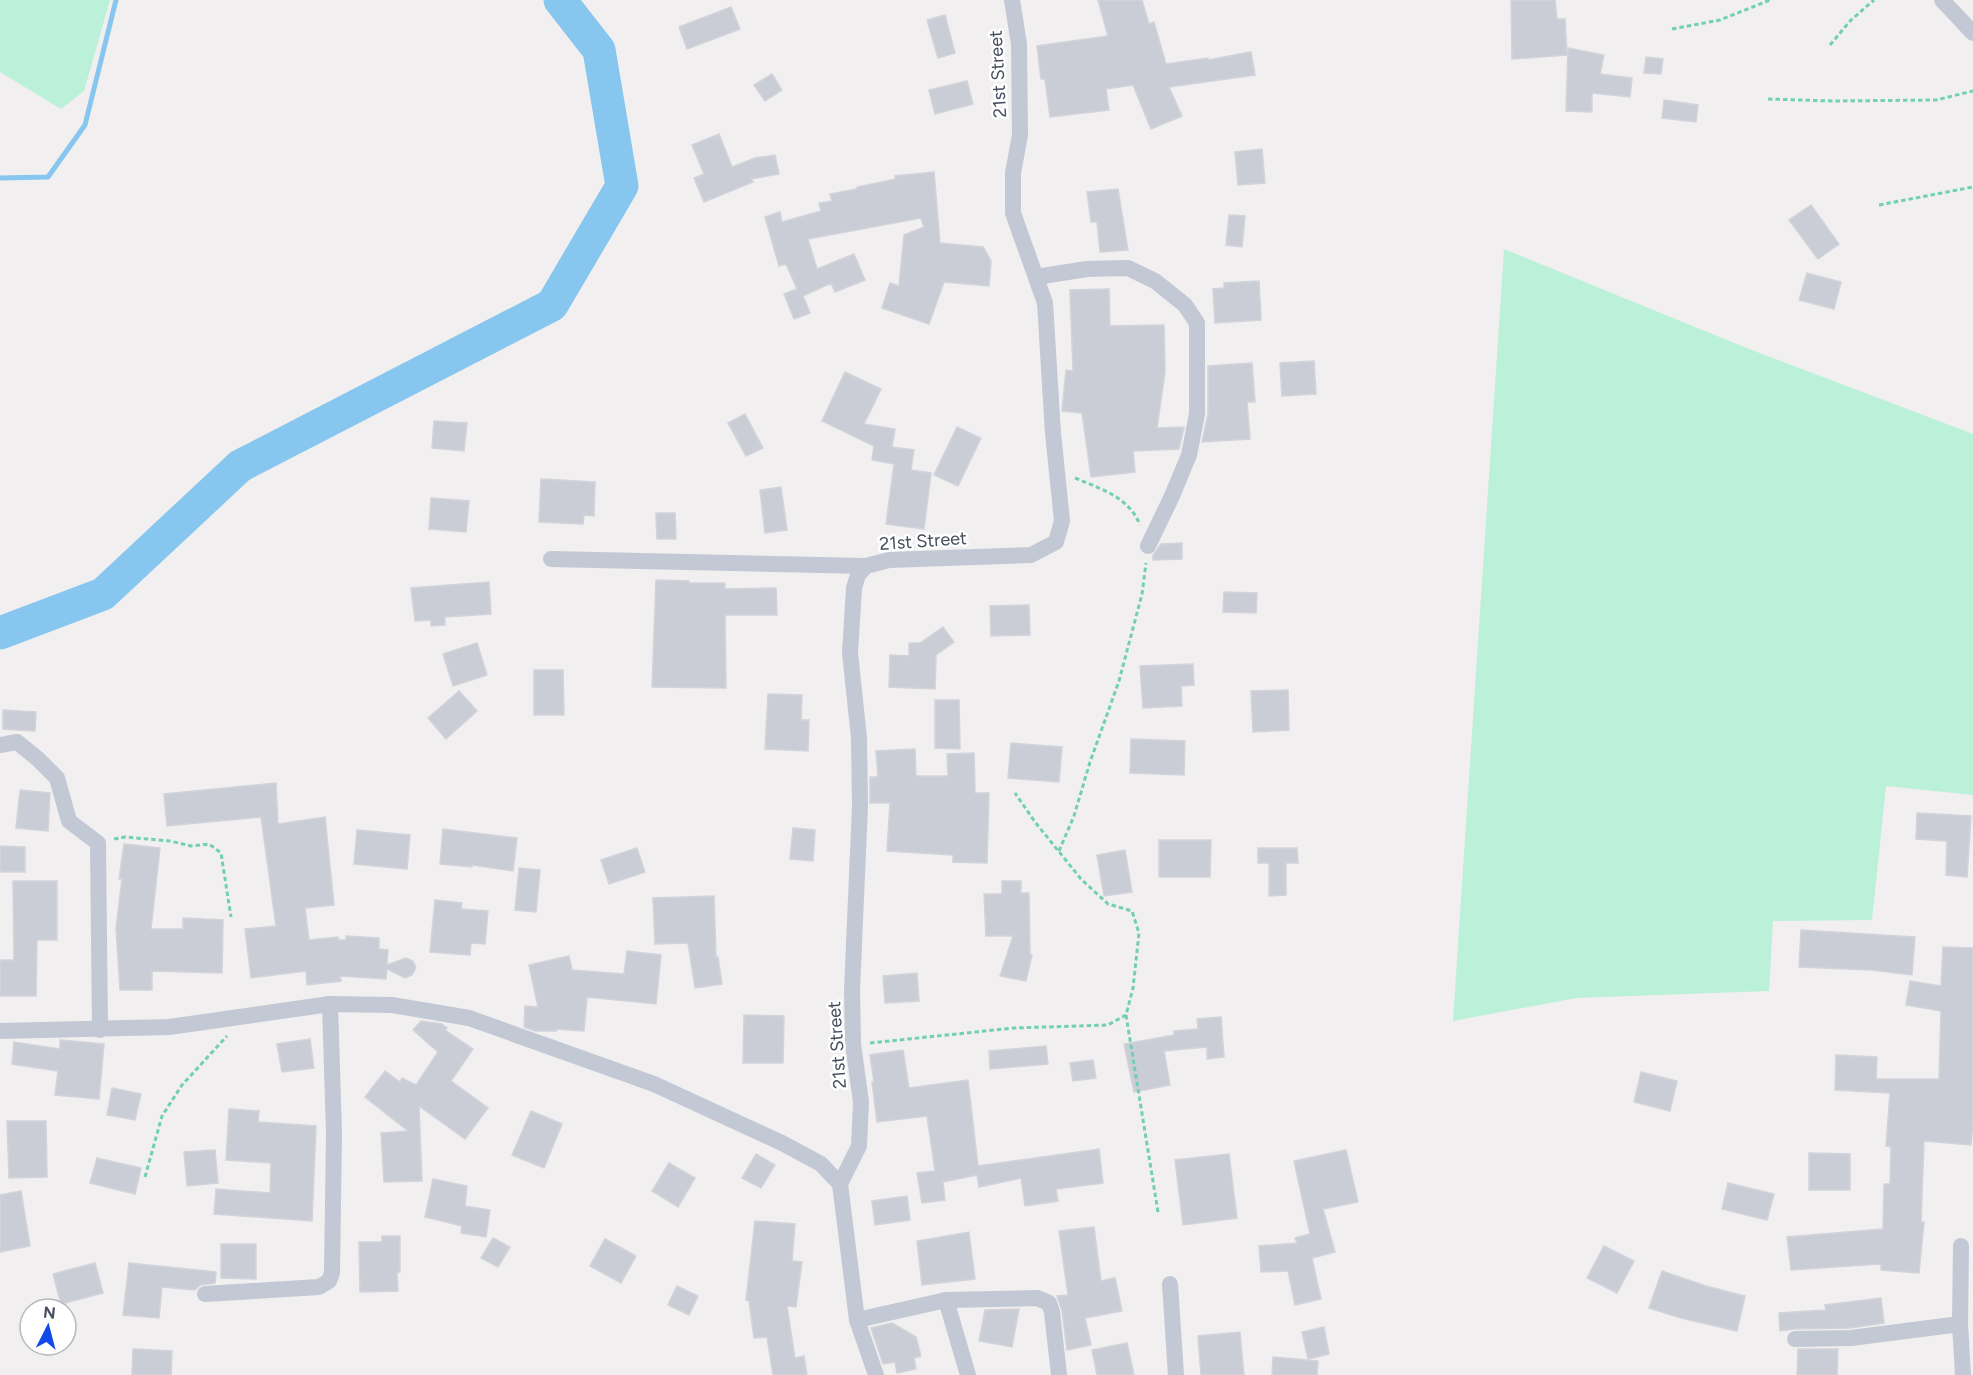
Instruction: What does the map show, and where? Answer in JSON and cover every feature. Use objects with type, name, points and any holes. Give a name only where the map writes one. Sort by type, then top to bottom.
[{"type":"street","name":"21st Street","points":[[840,1184],[859,1146],[861,1102],[853,1044],[852,990],[860,806],[859,738],[850,653],[854,588],[858,574],[866,566],[889,560],[1031,555],[1056,542],[1062,521],[1045,303],[1013,213],[1013,173],[1020,135],[1019,44],[1012,0]]},
{"type":"street","points":[[1942,0],[1973,33]]},
{"type":"street","points":[[1036,277],[1087,269],[1128,268],[1155,281],[1185,305],[1197,323],[1197,414],[1189,455],[1148,546]]},
{"type":"street","points":[[551,559],[866,566]]},
{"type":"street","points":[[0,746],[17,742],[38,759],[57,778],[69,821],[98,843],[100,1030]]},
{"type":"street","points":[[0,1031],[169,1027],[330,1004],[392,1005],[469,1018],[654,1084],[782,1143],[821,1164],[840,1184],[857,1320],[876,1375]]},
{"type":"street","points":[[205,1294],[320,1287],[329,1281],[332,1273],[334,1133],[330,1004]]},
{"type":"street","points":[[1961,1246],[1960,1324],[1963,1375]]},
{"type":"street","points":[[1170,1284],[1176,1375]]},
{"type":"street","points":[[857,1320],[946,1300],[1037,1298],[1049,1303],[1052,1312],[1059,1375]]},
{"type":"street","points":[[946,1300],[968,1375]]},
{"type":"street","points":[[1795,1339],[1851,1338],[1960,1324]]},
{"type":"path","points":[[1672,29],[1720,20],[1770,0]]},
{"type":"path","points":[[1830,45],[1851,20],[1874,0]]},
{"type":"path","points":[[1768,99],[1936,100],[1973,92]]},
{"type":"path","points":[[1879,205],[1973,187]]},
{"type":"path","points":[[1057,472],[1124,501],[1137,517],[1148,546],[1142,594],[1119,681],[1090,762],[1074,816],[1059,850]]},
{"type":"path","points":[[1016,793],[1035,822],[1081,879],[1108,903],[1132,911],[1139,933],[1133,988],[1126,1015],[1158,1212]]},
{"type":"path","points":[[98,843],[125,837],[170,841],[190,846],[209,844],[221,853],[231,917]]},
{"type":"path","points":[[853,1044],[1014,1028],[1108,1025],[1126,1015]]},
{"type":"path","points":[[145,1178],[162,1116],[182,1085],[219,1046],[240,1018]]},
{"type":"green space","points":[[0,0],[110,0],[84,91],[61,109],[0,72]]},
{"type":"green space","points":[[1504,249],[1744,347],[1973,434],[1973,795],[1886,786],[1872,920],[1773,921],[1769,991],[1576,998],[1453,1021]]},
{"type":"building","points":[[1098,0],[1142,0],[1149,24],[1154,22],[1166,64],[1208,58],[1208,60],[1251,52],[1255,75],[1169,87],[1182,116],[1151,129],[1133,85],[1106,89],[1109,110],[1050,117],[1045,79],[1041,79],[1037,46],[1108,36]]},
{"type":"building","points":[[1511,0],[1555,0],[1557,19],[1565,19],[1567,55],[1512,59]]},
{"type":"building","points":[[731,7],[740,29],[687,49],[679,27]]},
{"type":"building","points":[[945,15],[955,53],[938,58],[927,20]]},
{"type":"building","points":[[1568,48],[1604,55],[1600,74],[1632,78],[1630,97],[1592,93],[1592,112],[1566,111]]},
{"type":"building","points":[[1646,57],[1663,59],[1661,74],[1644,73]]},
{"type":"building","points":[[772,74],[782,90],[765,101],[754,85]]},
{"type":"building","points":[[967,81],[973,104],[935,114],[929,90]]},
{"type":"building","points":[[1664,100],[1698,105],[1696,122],[1662,118]]},
{"type":"building","points":[[719,134],[732,167],[755,158],[775,155],[779,174],[751,179],[753,182],[704,202],[694,178],[704,174],[692,145]]},
{"type":"building","points":[[1262,149],[1265,183],[1238,185],[1235,152]]},
{"type":"building","points":[[934,172],[940,243],[983,247],[991,261],[989,286],[944,282],[929,324],[882,308],[890,283],[899,286],[904,235],[924,227],[921,218],[808,239],[817,269],[854,254],[865,280],[835,292],[831,283],[803,296],[810,313],[794,319],[784,294],[797,289],[786,264],[779,266],[765,217],[780,212],[782,222],[821,211],[819,203],[832,201],[830,194],[896,179],[895,176]]},
{"type":"building","points":[[1118,189],[1128,250],[1100,252],[1097,222],[1091,222],[1087,192]]},
{"type":"building","points":[[1811,205],[1839,244],[1818,259],[1789,220]]},
{"type":"building","points":[[1229,215],[1245,216],[1242,247],[1226,245]]},
{"type":"building","points":[[1807,273],[1841,282],[1834,309],[1799,300]]},
{"type":"building","points":[[1259,281],[1261,320],[1215,323],[1213,289],[1224,288],[1224,283]]},
{"type":"building","points":[[1109,289],[1110,326],[1164,325],[1165,372],[1157,428],[1184,427],[1179,449],[1133,451],[1135,472],[1091,477],[1082,413],[1062,411],[1066,370],[1073,371],[1070,290]]},
{"type":"building","points":[[1314,361],[1316,394],[1282,396],[1280,363]]},
{"type":"building","points":[[1252,363],[1255,402],[1247,402],[1250,439],[1202,442],[1208,414],[1208,366]]},
{"type":"building","points":[[845,372],[881,389],[864,424],[895,429],[892,447],[914,450],[911,470],[931,473],[924,529],[886,524],[894,464],[872,460],[874,446],[822,421]]},
{"type":"building","points":[[745,414],[763,448],[746,456],[728,423]]},
{"type":"building","points":[[434,421],[467,423],[464,451],[432,448]]},
{"type":"building","points":[[957,427],[981,438],[958,486],[934,475]]},
{"type":"building","points":[[541,479],[595,482],[594,516],[584,515],[583,524],[539,522]]},
{"type":"building","points":[[781,487],[787,530],[765,533],[760,490]]},
{"type":"building","points":[[431,498],[469,501],[466,532],[429,529]]},
{"type":"building","points":[[656,513],[675,513],[676,539],[657,539]]},
{"type":"building","points":[[1182,543],[1182,559],[1153,560],[1153,555],[1161,544]]},
{"type":"building","points":[[656,580],[725,583],[725,589],[776,588],[777,615],[725,615],[726,688],[652,687]]},
{"type":"building","points":[[489,582],[491,614],[445,617],[445,625],[431,626],[431,620],[415,621],[411,588]]},
{"type":"building","points":[[1224,592],[1257,593],[1256,613],[1223,612]]},
{"type":"building","points":[[1029,605],[1030,635],[991,636],[990,606]]},
{"type":"building","points":[[943,627],[954,642],[936,655],[935,689],[889,687],[890,655],[909,656],[909,643],[920,643]]},
{"type":"building","points":[[477,643],[487,675],[453,686],[443,654]]},
{"type":"building","points":[[1193,664],[1194,685],[1181,686],[1182,706],[1143,708],[1140,666]]},
{"type":"building","points":[[534,670],[563,670],[564,715],[534,715]]},
{"type":"building","points":[[1288,690],[1289,730],[1253,732],[1251,691]]},
{"type":"building","points":[[459,691],[477,711],[446,739],[428,718]]},
{"type":"building","points":[[768,694],[802,695],[801,720],[809,720],[808,751],[765,749]]},
{"type":"building","points":[[935,700],[959,700],[960,749],[935,748]]},
{"type":"building","points":[[3,710],[36,712],[35,731],[3,729]]},
{"type":"building","points":[[1131,739],[1185,741],[1184,775],[1130,773]]},
{"type":"building","points":[[1011,743],[1062,747],[1059,782],[1008,778]]},
{"type":"building","points":[[915,749],[916,776],[948,776],[947,754],[974,753],[975,793],[989,793],[987,863],[953,862],[953,855],[887,851],[890,803],[870,803],[870,777],[878,777],[876,751]]},
{"type":"building","points":[[276,783],[278,824],[325,817],[334,905],[305,908],[309,940],[338,937],[338,940],[346,940],[346,936],[379,938],[379,949],[388,950],[387,965],[406,958],[413,961],[416,968],[412,975],[405,978],[387,969],[386,979],[340,976],[341,981],[307,985],[306,971],[251,978],[245,929],[276,926],[261,817],[167,826],[164,794]]},
{"type":"building","points":[[20,790],[50,793],[48,831],[16,828]]},
{"type":"building","points":[[1917,813],[1971,816],[1967,877],[1946,875],[1947,841],[1916,839]]},
{"type":"building","points":[[793,828],[815,830],[813,861],[790,859]]},
{"type":"building","points":[[443,829],[517,838],[513,871],[472,865],[472,867],[440,864]]},
{"type":"building","points":[[357,830],[410,835],[407,869],[354,864]]},
{"type":"building","points":[[1159,840],[1211,840],[1210,877],[1159,877]]},
{"type":"building","points":[[124,844],[160,848],[151,929],[183,929],[183,918],[223,920],[222,973],[152,971],[152,990],[120,990],[116,928]]},
{"type":"building","points":[[0,846],[25,847],[25,872],[0,872]]},
{"type":"building","points":[[637,848],[645,872],[609,884],[601,860]]},
{"type":"building","points":[[1258,848],[1297,848],[1298,863],[1286,863],[1286,895],[1269,896],[1269,863],[1258,863]]},
{"type":"building","points":[[1125,850],[1132,892],[1104,896],[1097,855]]},
{"type":"building","points":[[519,868],[540,870],[536,912],[515,910]]},
{"type":"building","points":[[13,881],[57,881],[57,940],[37,940],[36,996],[0,996],[0,960],[14,960]]},
{"type":"building","points":[[1002,881],[1021,881],[1021,893],[1029,893],[1030,954],[1032,955],[1026,981],[1000,976],[1013,936],[986,936],[984,894],[1002,894]]},
{"type":"building","points":[[714,896],[716,958],[718,957],[722,984],[695,988],[688,943],[655,944],[653,898]]},
{"type":"building","points":[[435,900],[462,903],[461,909],[488,911],[485,944],[471,943],[470,955],[430,952]]},
{"type":"building","points":[[1801,930],[1915,937],[1912,975],[1871,970],[1799,967]]},
{"type":"building","points":[[1943,947],[1973,948],[1973,1122],[1971,1145],[1924,1141],[1921,1222],[1924,1222],[1919,1273],[1881,1270],[1881,1264],[1791,1270],[1787,1237],[1883,1229],[1884,1184],[1890,1184],[1891,1147],[1886,1146],[1890,1093],[1835,1090],[1836,1055],[1877,1057],[1876,1079],[1939,1079],[1941,1011],[1906,1005],[1910,981],[1941,986]]},
{"type":"building","points":[[627,951],[661,955],[656,1004],[587,997],[584,1031],[556,1029],[556,1031],[535,1031],[524,1027],[525,1006],[538,1007],[529,965],[569,956],[572,970],[624,974]]},
{"type":"building","points":[[917,973],[919,1001],[885,1003],[883,976]]},
{"type":"building","points":[[744,1015],[784,1016],[783,1063],[743,1063]]},
{"type":"building","points":[[1221,1017],[1224,1057],[1207,1059],[1207,1047],[1164,1051],[1170,1085],[1134,1092],[1124,1044],[1174,1035],[1174,1031],[1198,1029],[1197,1019]]},
{"type":"building","points":[[421,1021],[442,1024],[447,1028],[445,1030],[473,1049],[451,1081],[488,1108],[465,1139],[419,1106],[422,1181],[384,1182],[381,1133],[408,1131],[365,1097],[385,1071],[400,1082],[402,1078],[416,1085],[438,1052],[413,1030]]},
{"type":"building","points":[[310,1039],[314,1068],[282,1072],[277,1044]]},
{"type":"building","points":[[60,1040],[104,1044],[99,1099],[55,1095],[58,1071],[12,1064],[14,1042],[60,1049]]},
{"type":"building","points":[[1046,1046],[1048,1064],[990,1069],[989,1051]]},
{"type":"building","points":[[903,1050],[909,1088],[968,1080],[978,1166],[1099,1149],[1103,1183],[1056,1189],[1058,1201],[1025,1206],[1021,1178],[979,1187],[977,1175],[943,1182],[945,1200],[922,1203],[917,1173],[935,1171],[927,1116],[877,1122],[872,1082],[874,1082],[870,1055]]},
{"type":"building","points":[[1093,1060],[1096,1078],[1073,1081],[1070,1063]]},
{"type":"building","points":[[1641,1072],[1677,1081],[1670,1111],[1634,1102]]},
{"type":"building","points":[[112,1088],[141,1094],[135,1120],[107,1115]]},
{"type":"building","points":[[229,1109],[259,1111],[258,1122],[316,1126],[312,1221],[214,1214],[216,1189],[270,1193],[271,1163],[226,1160]]},
{"type":"building","points":[[531,1111],[562,1124],[544,1168],[512,1155]]},
{"type":"building","points":[[7,1121],[46,1121],[47,1177],[9,1178]]},
{"type":"building","points":[[215,1150],[218,1183],[187,1186],[184,1152]]},
{"type":"building","points":[[1346,1150],[1358,1202],[1323,1209],[1335,1252],[1312,1258],[1321,1299],[1295,1305],[1288,1271],[1261,1272],[1259,1246],[1297,1243],[1295,1238],[1310,1234],[1294,1161]]},
{"type":"building","points":[[1809,1153],[1850,1154],[1850,1190],[1809,1190]]},
{"type":"building","points":[[756,1154],[775,1165],[761,1188],[742,1178]]},
{"type":"building","points":[[1229,1154],[1237,1218],[1183,1225],[1175,1160]]},
{"type":"building","points":[[97,1158],[141,1168],[135,1194],[90,1183]]},
{"type":"building","points":[[669,1163],[695,1178],[678,1207],[652,1191]]},
{"type":"building","points":[[433,1179],[467,1186],[465,1206],[490,1210],[486,1237],[461,1233],[462,1226],[425,1217]]},
{"type":"building","points":[[1728,1183],[1774,1194],[1767,1220],[1722,1209]]},
{"type":"building","points":[[21,1191],[30,1246],[0,1252],[0,1195]]},
{"type":"building","points":[[907,1196],[910,1220],[875,1225],[872,1201]]},
{"type":"building","points":[[755,1221],[795,1224],[792,1261],[802,1262],[796,1307],[787,1306],[795,1358],[804,1356],[807,1375],[773,1375],[767,1337],[754,1338],[749,1301],[746,1300]]},
{"type":"building","points":[[1094,1227],[1101,1281],[1115,1278],[1122,1311],[1085,1318],[1091,1345],[1067,1350],[1062,1311],[1057,1296],[1068,1295],[1059,1231]]},
{"type":"building","points":[[969,1232],[975,1279],[922,1285],[917,1241]]},
{"type":"building","points":[[382,1236],[400,1236],[398,1291],[360,1292],[359,1242],[382,1242]]},
{"type":"building","points":[[493,1238],[510,1247],[498,1267],[481,1258]]},
{"type":"building","points":[[605,1239],[636,1256],[621,1283],[590,1266]]},
{"type":"building","points":[[221,1244],[256,1244],[256,1279],[221,1278]]},
{"type":"building","points":[[1604,1246],[1634,1261],[1617,1293],[1587,1278]]},
{"type":"building","points":[[95,1263],[103,1293],[78,1300],[78,1297],[59,1297],[53,1274]]},
{"type":"building","points":[[129,1263],[216,1272],[215,1283],[200,1285],[195,1290],[162,1287],[159,1318],[123,1315]]},
{"type":"building","points":[[1662,1271],[1745,1296],[1737,1331],[1649,1308]]},
{"type":"building","points":[[677,1286],[698,1296],[689,1315],[668,1305]]},
{"type":"building","points":[[1881,1298],[1884,1323],[1850,1328],[1780,1331],[1779,1313],[1826,1310],[1825,1305]]},
{"type":"building","points":[[1019,1309],[1012,1347],[979,1341],[985,1310]]},
{"type":"building","points":[[892,1323],[916,1337],[921,1356],[914,1358],[916,1369],[897,1373],[895,1362],[883,1364],[871,1328]]},
{"type":"building","points":[[1324,1327],[1329,1354],[1308,1359],[1302,1332]]},
{"type":"building","points":[[1240,1332],[1244,1375],[1201,1375],[1198,1336]]},
{"type":"building","points":[[1127,1343],[1134,1375],[1097,1375],[1092,1350]]},
{"type":"building","points":[[133,1349],[172,1351],[171,1375],[132,1375]]},
{"type":"building","points":[[1798,1349],[1838,1349],[1837,1375],[1797,1375]]},
{"type":"building","points":[[1273,1357],[1318,1361],[1317,1375],[1272,1375]]},
{"type":"waterway","points":[[0,178],[48,177],[85,125],[116,0]]},
{"type":"waterway","points":[[0,633],[103,594],[240,466],[552,305],[622,186],[599,50],[560,0]]}]
